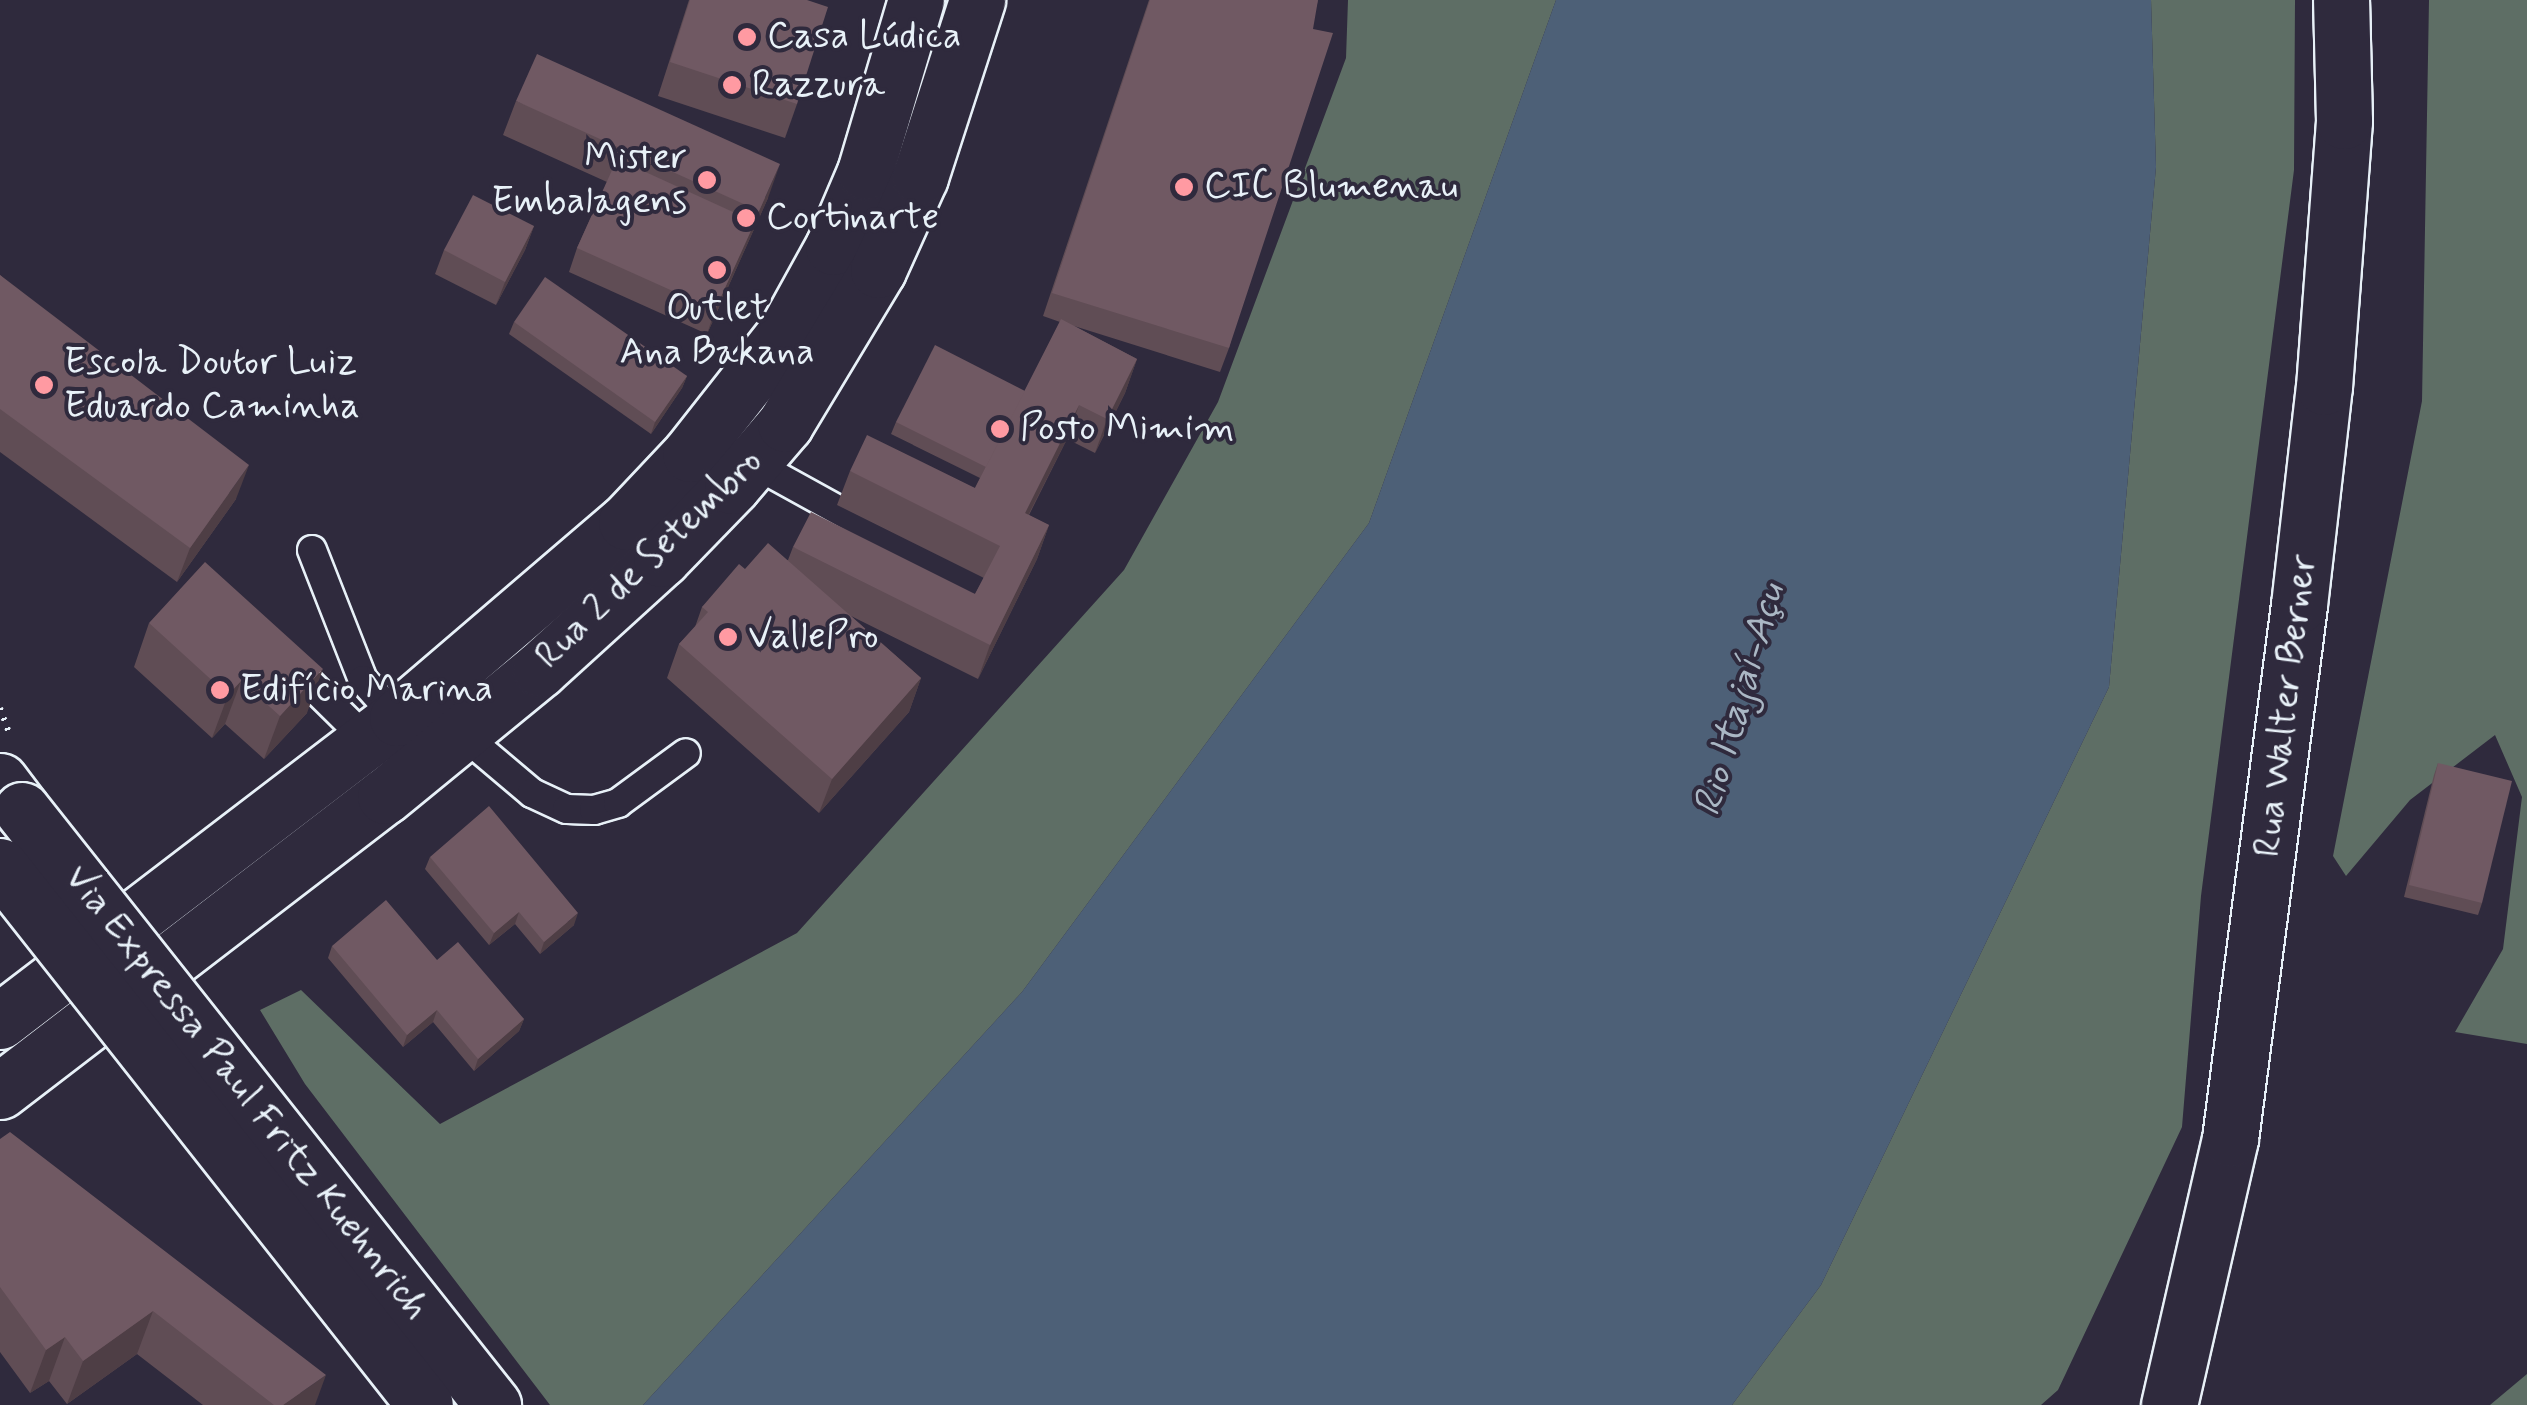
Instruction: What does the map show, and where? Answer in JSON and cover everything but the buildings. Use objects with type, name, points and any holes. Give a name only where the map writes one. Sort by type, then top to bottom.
[{"type":"main road","name":"Rua 2 de Setembro","points":[[0,1021],[382,730],[626,522],[690,454],[786,332],[833,247],[866,172],[916,0]]},
{"type":"main road","name":"Rua 2 de Setembro","points":[[0,1091],[461,733],[661,559],[752,462],[785,424],[828,359],[900,226],[977,0]]},
{"type":"main road","name":"Rua Walter Berner","points":[[2170,1405],[2230,1140],[2300,605],[2324,387],[2344,121],[2340,0]]},
{"type":"main road","name":"Via Expressa Paul Fritz Kuehnrich","points":[[11,795],[493,1405]]},
{"type":"main road","name":"Via Expressa Paul Fritz Kuehnrich","points":[[0,866],[425,1405]]},
{"type":"lane","points":[[752,462],[806,496],[972,584]]},
{"type":"lane","points":[[312,550],[382,730]]},
{"type":"lane","points":[[276,651],[382,730]]},
{"type":"lane","points":[[461,733],[532,793],[566,809],[594,810],[618,803],[686,753]]},
{"type":"green space","points":[[1348,0],[1556,0],[1369,523],[1022,992],[643,1405],[550,1405],[305,1084],[260,1010],[301,990],[440,1124],[797,933],[1124,570],[1218,402],[1346,58]]},
{"type":"green space","points":[[2151,0],[2295,0],[2294,170],[2201,896],[2182,1127],[2058,1390],[2041,1405],[1732,1405],[1821,1285],[2109,687],[2156,167]]},
{"type":"green space","points":[[2429,0],[2527,0],[2527,1044],[2455,1032],[2503,949],[2522,797],[2495,735],[2410,800],[2346,876],[2333,856],[2422,401]]},
{"type":"green space","points":[[2527,1374],[2527,1405],[2490,1405]]},
{"type":"water","name":"Rio Itajaí-Açu","points":[[1556,0],[2151,0],[2156,167],[2109,687],[1821,1285],[1732,1405],[643,1405],[1022,992],[1369,523]]},
{"type":"place","name":"Casa Lúdica","points":[[747,37]]},
{"type":"place","name":"Razzura","points":[[732,85]]},
{"type":"place","name":"Mister Embalagens","points":[[707,180]]},
{"type":"place","name":"CIC Blumenau","points":[[1184,187]]},
{"type":"place","name":"Cortinarte","points":[[746,218]]},
{"type":"place","name":"Outlet Ana Bakana","points":[[717,270]]},
{"type":"place","name":"Escola Doutor Luiz Eduardo Caminha","points":[[44,385]]},
{"type":"place","name":"Posto Mimim","points":[[1000,429]]},
{"type":"place","name":"VallePro","points":[[728,637]]},
{"type":"place","name":"Edifício Marina","points":[[220,690]]}]
